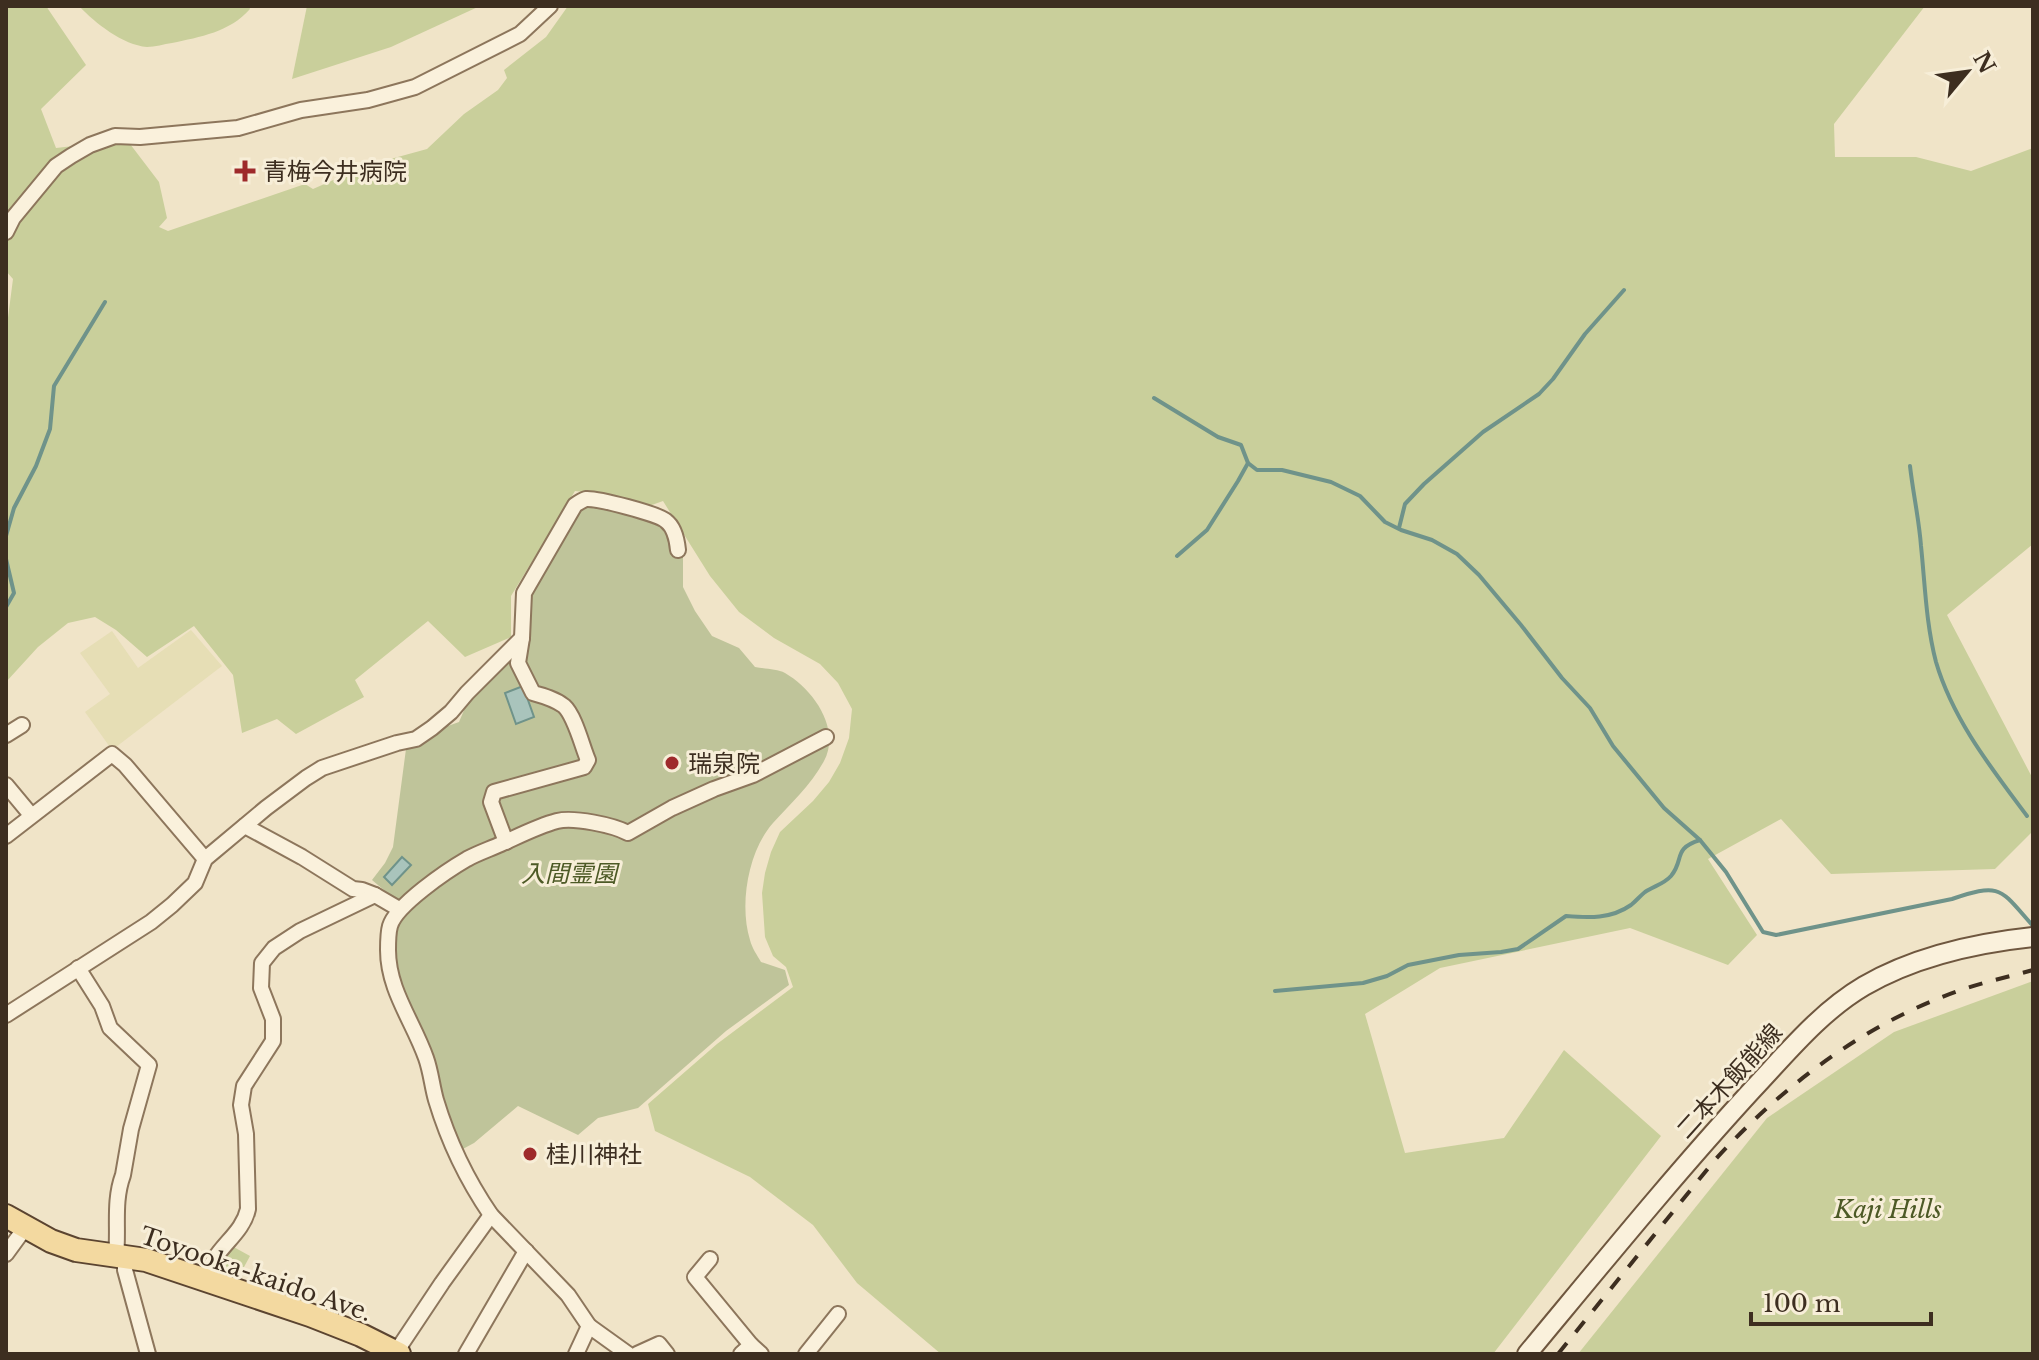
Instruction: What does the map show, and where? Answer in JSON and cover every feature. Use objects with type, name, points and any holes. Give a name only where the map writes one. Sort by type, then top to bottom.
[{"type":"main road","name":"二本木飯能線","points":[[1527,1354],[1725,1119],[1804,1034],[1839,1003],[1882,976],[1916,963],[1953,951],[2030,937]]},
{"type":"main road","name":"Toyooka-kaido Ave.","points":[[16,1222],[51,1241],[76,1250],[146,1260],[361,1335],[398,1353]]},
{"type":"street","points":[[6,232],[13,218],[56,166],[90,145],[115,136],[140,137],[238,128],[301,110],[368,100],[415,87],[520,34],[550,6]]},
{"type":"street","points":[[506,842],[491,802],[494,792],[584,767],[588,760],[569,713],[563,705],[533,693],[518,663],[524,593],[575,505],[586,499],[606,501],[657,516],[673,529],[678,550]]},
{"type":"street","points":[[6,1015],[151,922],[195,883],[205,859],[306,778],[322,768],[416,739],[432,728],[522,638]]},
{"type":"street","points":[[6,735],[22,725]]},
{"type":"street","points":[[628,1354],[589,1326],[568,1295],[491,1215],[482,1201],[446,1132],[428,1062],[395,991],[389,972],[390,924],[399,909],[468,858],[559,820],[585,821],[628,833],[672,808],[753,775],[826,737]]},
{"type":"street","points":[[6,836],[112,754],[125,765],[205,859]]},
{"type":"street","points":[[6,785],[31,815]]},
{"type":"street","points":[[245,826],[353,889],[375,895],[399,909]]},
{"type":"street","points":[[206,1280],[207,1270],[220,1248],[246,1219],[248,1209],[242,1095],[244,1086],[273,1041],[273,1019],[261,988],[262,963],[274,948],[286,940],[375,895]]},
{"type":"street","points":[[78,968],[102,1006],[110,1028],[149,1065],[116,1204],[121,1256],[148,1354]]},
{"type":"street","points":[[398,1353],[442,1283],[491,1215]]},
{"type":"street","points":[[6,1254],[16,1222]]},
{"type":"street","points":[[466,1354],[526,1251]]},
{"type":"street","points":[[710,1259],[695,1277],[751,1351]]},
{"type":"street","points":[[806,1354],[838,1314]]},
{"type":"street","points":[[576,1354],[589,1326]]},
{"type":"street","points":[[637,1354],[659,1344],[667,1354]]},
{"type":"shaded area","points":[[191,630],[222,666],[112,750],[85,712],[110,694],[80,653],[112,631],[138,668]]},
{"type":"green space","points":[[6,6],[46,6],[86,65],[41,109],[56,148],[127,140],[159,182],[167,218],[159,227],[168,231],[305,184],[313,189],[365,166],[427,149],[464,114],[498,90],[507,78],[504,70],[546,37],[568,6],[1925,6],[1834,124],[1835,157],[1916,157],[1971,171],[2033,148],[2033,544],[1947,615],[2033,779],[2033,831],[1995,869],[1831,874],[1781,819],[1708,859],[1757,935],[1728,965],[1630,928],[1440,968],[1365,1014],[1405,1153],[1504,1138],[1564,1050],[1661,1136],[1493,1354],[941,1354],[857,1283],[813,1225],[750,1177],[655,1131],[648,1104],[717,1044],[793,987],[786,967],[773,956],[765,937],[762,893],[765,873],[780,832],[813,801],[840,763],[849,738],[852,709],[838,683],[820,664],[774,638],[739,612],[710,576],[663,501],[649,506],[602,494],[575,491],[511,596],[511,637],[465,657],[428,621],[355,680],[364,697],[296,734],[277,719],[242,733],[233,675],[194,626],[147,657],[116,630],[95,617],[68,623],[38,647],[6,682],[6,333],[13,279],[6,271]]},
{"type":"green space","points":[[79,6],[249,6],[250,9],[233,23],[214,32],[147,47],[128,42],[110,32]]},
{"type":"green space","points":[[307,6],[480,6],[391,47],[292,79]]},
{"type":"green space","name":"入間霊園","points":[[573,501],[653,512],[662,510],[669,515],[683,551],[683,587],[712,636],[739,648],[755,667],[785,673],[796,680],[822,711],[829,736],[824,761],[807,786],[764,835],[752,863],[746,895],[745,911],[753,949],[761,962],[785,970],[789,985],[726,1031],[638,1108],[598,1118],[578,1135],[518,1106],[474,1143],[461,1150],[396,977],[391,896],[372,880],[393,847],[406,749],[429,739],[434,731],[459,722],[471,694],[517,648],[520,592]]},
{"type":"green space","name":"Kaji Hills","points":[[2033,981],[2033,1354],[1578,1354],[1767,1118],[1894,1032]]},
{"type":"green space","points":[[230,1245],[250,1256],[238,1278],[218,1267]]},
{"type":"water","points":[[523,686],[534,717],[516,724],[505,693]]},
{"type":"water","points":[[402,857],[411,865],[392,885],[384,877]]},
{"type":"waterway","points":[[1399,528],[1405,504],[1483,432],[1539,394],[1624,290]]},
{"type":"waterway","points":[[6,536],[14,508],[36,466],[50,429],[54,386],[105,302]]},
{"type":"waterway","points":[[1154,398],[1218,437],[1241,445],[1248,463],[1257,470],[1282,470],[1331,482],[1360,496],[1385,522],[1432,540],[1457,554],[1479,575],[1590,708],[1613,746],[1664,808],[1700,840]]},
{"type":"waterway","points":[[1177,556],[1207,530],[1248,463]]},
{"type":"waterway","points":[[1910,466],[1928,619],[1943,683],[1963,724],[2027,816]]},
{"type":"waterway","points":[[6,559],[14,593],[6,607]]},
{"type":"waterway","points":[[1275,991],[1363,983],[1387,976],[1408,965],[1459,955],[1518,949],[1566,916],[1600,916],[1623,910],[1668,879],[1682,851],[1700,840],[1726,872],[1763,932],[1776,935],[1991,890],[2006,897],[2033,926]]},
{"type":"railway","points":[[1558,1354],[1714,1161],[1799,1081],[1862,1037],[1896,1018],[1967,988],[2033,970]]},
{"type":"place","name":"青梅今井病院","points":[[245,171]]},
{"type":"place","name":"瑞泉院","points":[[672,763]]},
{"type":"place","name":"桂川神社","points":[[530,1154]]}]
